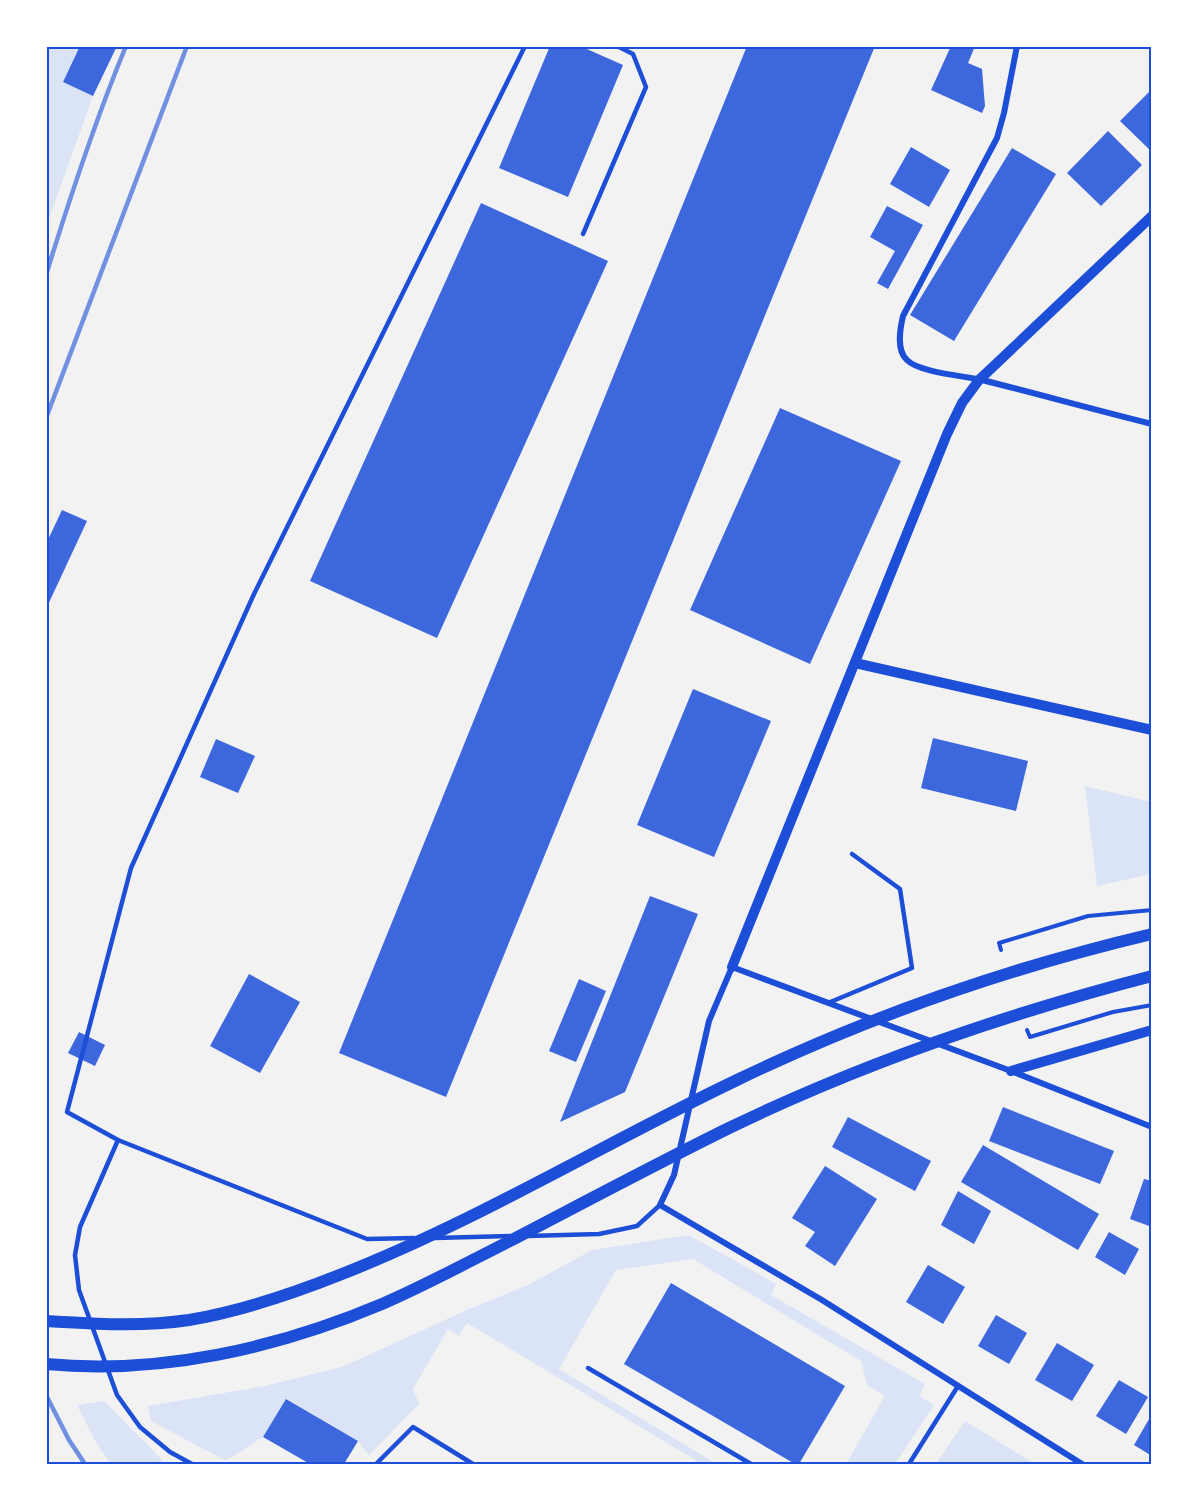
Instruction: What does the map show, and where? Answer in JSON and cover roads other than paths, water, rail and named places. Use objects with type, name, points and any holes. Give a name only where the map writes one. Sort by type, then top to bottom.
[{"type":"main road","points":[[46,1321],[112,1325],[185,1321],[262,1304],[376,1261],[453,1226],[734,1081],[792,1054],[921,1002],[1012,971],[1152,934]]},
{"type":"main road","points":[[46,1364],[94,1366],[186,1360],[259,1346],[337,1322],[428,1283],[727,1129],[801,1095],[893,1058],[1027,1012],[1152,976]]},
{"type":"street","points":[[1017,46],[997,138],[903,316],[900,345],[905,359],[915,367],[979,380],[1152,424]]},
{"type":"street","points":[[1082,1464],[822,1300],[660,1205],[674,1175],[709,1021],[947,434],[962,403],[979,380],[1152,216]]},
{"type":"street","points":[[855,663],[1152,730]]},
{"type":"street","points":[[732,967],[1011,1071],[1152,1127]]},
{"type":"street","points":[[1011,1071],[1152,1030]]},
{"type":"lane","points":[[525,46],[254,594],[131,868],[67,1112],[118,1140],[367,1239],[599,1234],[637,1226],[660,1205]]},
{"type":"lane","points":[[583,234],[646,87],[633,54],[617,46]]},
{"type":"lane","points":[[828,1003],[912,968],[900,889],[852,854]]},
{"type":"lane","points":[[118,1140],[80,1227],[75,1255],[79,1290],[117,1395],[140,1427],[170,1452],[192,1464]]},
{"type":"lane","points":[[588,1368],[751,1464]]},
{"type":"lane","points":[[909,1464],[958,1386]]},
{"type":"lane","points":[[376,1464],[413,1427],[473,1464]]},
{"type":"railway","points":[[46,275],[83,159],[126,46]]},
{"type":"railway","points":[[46,418],[187,46]]},
{"type":"railway","points":[[46,1395],[69,1440],[85,1464]]}]
